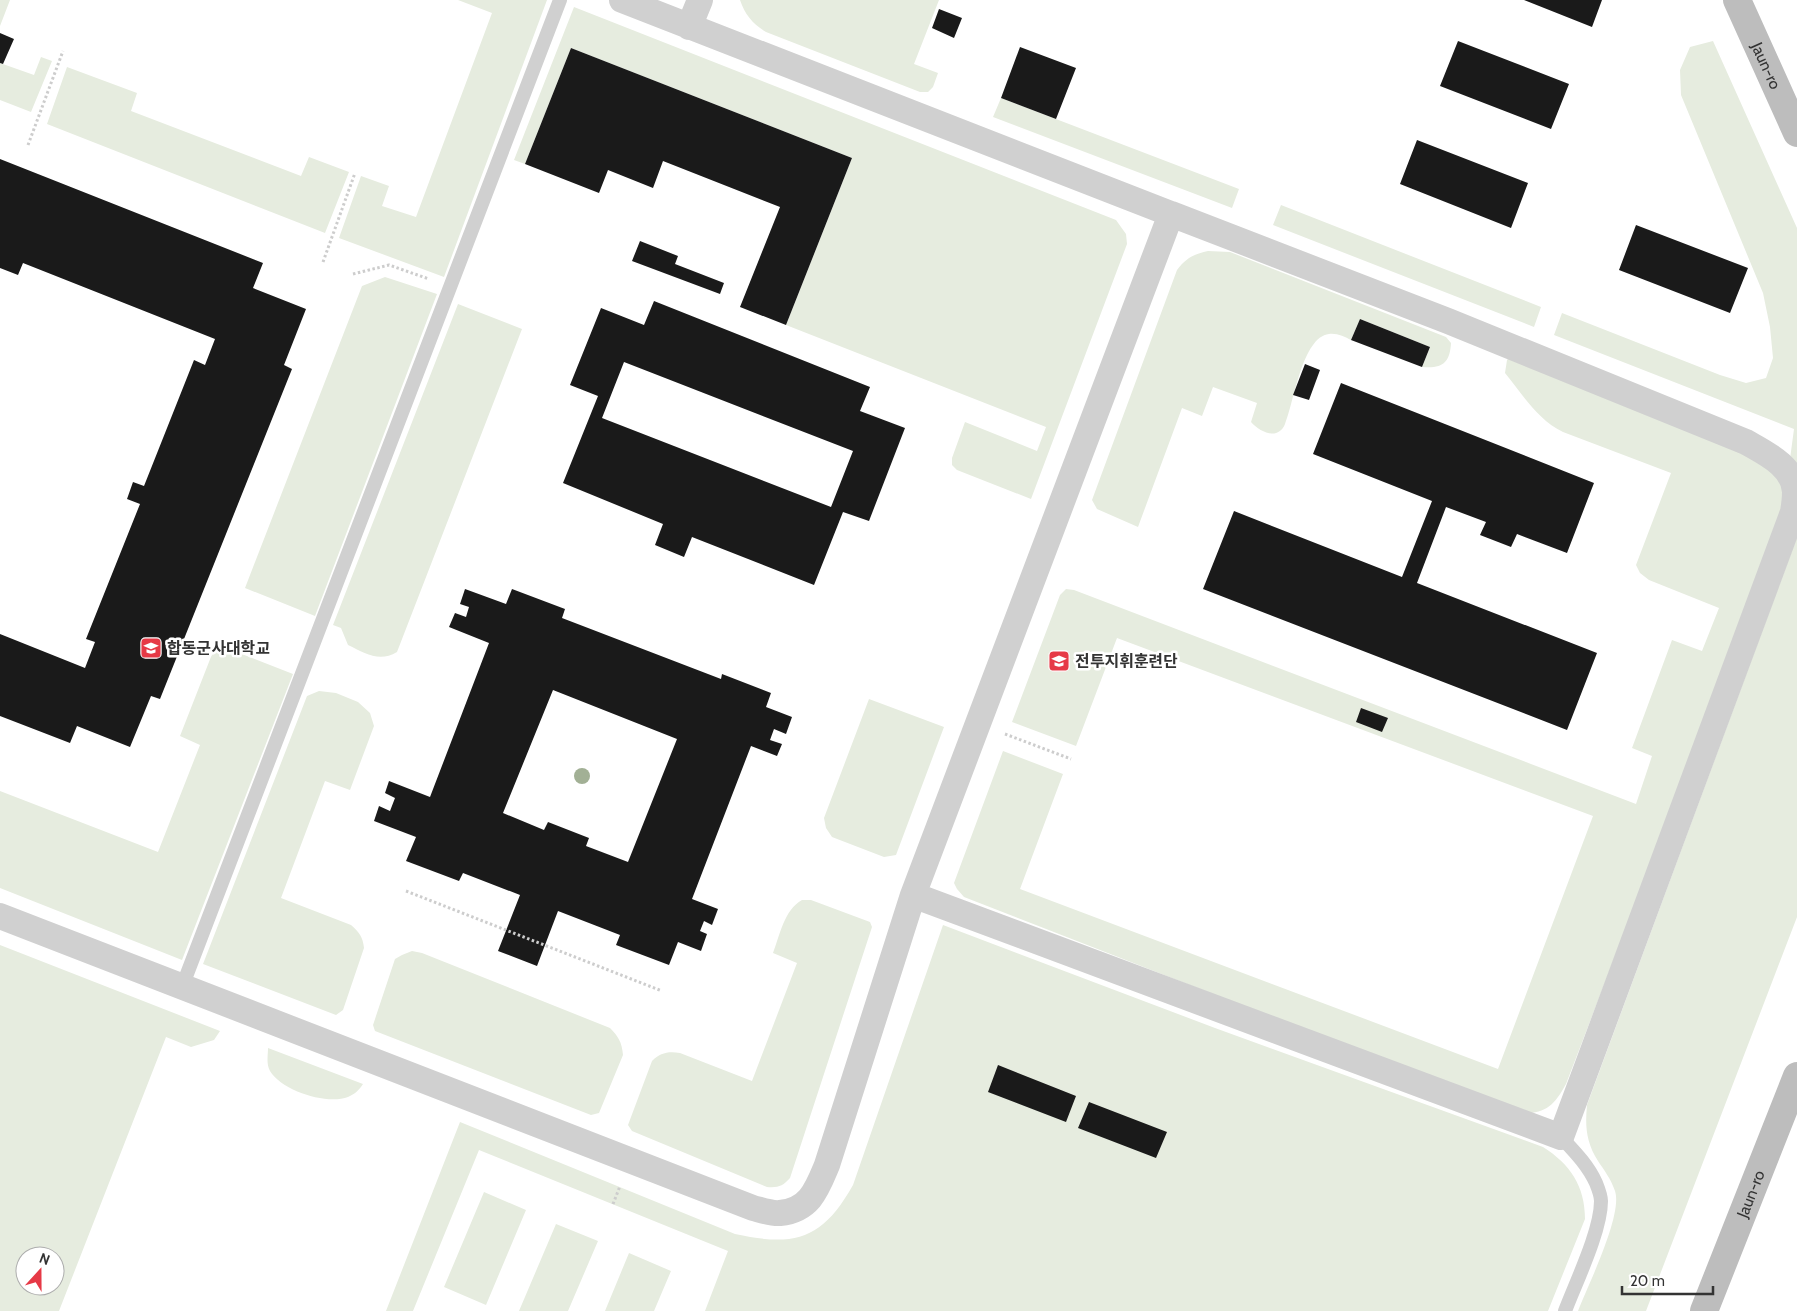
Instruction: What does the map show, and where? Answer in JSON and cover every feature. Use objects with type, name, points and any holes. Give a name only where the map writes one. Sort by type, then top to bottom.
[{"type":"street","points":[[689,27],[700,0]]},
{"type":"street","name":"Jaun-ro","points":[[1737,0],[1797,133]]},
{"type":"street","points":[[634,2],[689,27],[1448,321],[1746,442],[1771,456],[1787,471],[1795,490],[1793,512],[1561,1137],[913,895]]},
{"type":"street","points":[[0,916],[752,1208],[780,1213],[803,1206],[816,1192],[827,1165],[913,895],[1171,214]]},
{"type":"street","name":"Jaun-ro","points":[[1704,1311],[1797,1076]]},
{"type":"lane","points":[[182,987],[560,0]]},
{"type":"lane","points":[[1561,1137],[1585,1163],[1597,1184],[1601,1200],[1600,1214],[1595,1233],[1565,1311]]},
{"type":"path","points":[[28,145],[63,51]]},
{"type":"path","points":[[322,262],[355,173]]},
{"type":"path","points":[[353,274],[389,265],[451,287]]},
{"type":"path","points":[[1002,733],[1071,759]]},
{"type":"path","points":[[406,891],[662,991]]},
{"type":"path","points":[[613,1204],[623,1178]]},
{"type":"shaded area","points":[[0,0],[10,0],[0,26]]},
{"type":"shaded area","points":[[458,0],[547,0],[444,277],[339,238],[361,176],[389,186],[382,206],[416,217],[492,13]]},
{"type":"shaded area","points":[[740,0],[939,0],[914,64],[938,73],[933,87],[928,92],[920,92],[766,32],[750,19]]},
{"type":"shaded area","points":[[574,7],[1116,220],[1126,234],[1127,244],[1031,499],[957,470],[952,465],[952,458],[965,422],[1037,451],[1046,427],[786,325],[852,158],[571,48],[525,164],[514,160]]},
{"type":"shaded area","points":[[1713,41],[1797,228],[1797,467],[1790,459],[1794,429],[1554,335],[1562,313],[1720,375],[1746,383],[1766,378],[1773,358],[1770,327],[1763,293],[1681,95],[1680,70],[1690,47]]},
{"type":"shaded area","points":[[41,57],[52,61],[31,112],[0,100],[0,63],[34,75]]},
{"type":"shaded area","points":[[67,67],[137,93],[131,111],[301,176],[309,157],[349,172],[325,233],[47,124]]},
{"type":"shaded area","points":[[1001,98],[1239,189],[1232,208],[993,117]]},
{"type":"shaded area","points":[[1281,205],[1541,307],[1534,327],[1273,225]]},
{"type":"shaded area","points":[[1208,251],[1230,252],[1446,337],[1451,343],[1449,355],[1447,360],[1440,366],[1422,367],[1430,347],[1360,319],[1351,340],[1329,334],[1320,338],[1312,346],[1300,372],[1285,424],[1282,429],[1274,433],[1264,432],[1251,422],[1257,403],[1213,387],[1202,416],[1182,408],[1138,527],[1097,509],[1092,500],[1177,270],[1191,257]]},
{"type":"shaded area","points":[[385,277],[437,294],[315,616],[245,588],[362,286]]},
{"type":"shaded area","points":[[458,304],[522,329],[397,652],[384,657],[372,656],[348,645],[341,628],[333,625]]},
{"type":"shaded area","points":[[1511,356],[1757,454],[1788,490],[1745,617],[1566,1084],[1553,1103],[1543,1110],[1521,1114],[964,897],[954,883],[1003,751],[1063,774],[1020,889],[1498,1069],[1593,816],[1117,638],[1076,746],[1012,722],[1060,595],[1066,589],[1074,590],[1636,804],[1652,756],[1632,748],[1672,640],[1702,651],[1719,608],[1649,580],[1640,573],[1636,565],[1671,473],[1554,427],[1531,406],[1505,373],[1507,360]]},
{"type":"shaded area","points":[[1797,537],[1797,917],[1646,1311],[1578,1311],[1609,1233],[1616,1202],[1615,1191],[1591,1147],[1586,1127],[1587,1105]]},
{"type":"shaded area","points":[[216,644],[293,674],[182,960],[0,888],[0,791],[158,852],[200,745],[180,736]]},
{"type":"shaded area","points":[[319,691],[336,693],[358,702],[370,713],[374,726],[350,790],[325,781],[281,898],[351,925],[362,938],[364,948],[343,1010],[336,1015],[203,964],[307,696]]},
{"type":"shaded area","points":[[869,699],[944,727],[896,855],[884,857],[832,837],[826,828],[824,818]]},
{"type":"shaded area","points":[[802,900],[811,900],[870,922],[872,927],[790,1178],[780,1186],[767,1187],[632,1131],[628,1125],[652,1061],[664,1053],[680,1053],[752,1081],[797,963],[773,953],[787,916],[796,904]]},
{"type":"shaded area","points":[[943,925],[1215,1028],[1543,1147],[1561,1161],[1574,1177],[1582,1196],[1585,1219],[1548,1311],[705,1311],[728,1251],[479,1150],[413,1311],[386,1311],[460,1122],[735,1234],[774,1240],[791,1239],[805,1235],[818,1228],[830,1218],[853,1185]]},
{"type":"shaded area","points":[[0,945],[220,1031],[214,1040],[191,1047],[166,1037],[65,1296],[65,1246],[15,1246],[15,1296],[65,1296],[59,1311],[0,1311]]},
{"type":"shaded area","points":[[412,951],[422,953],[610,1028],[622,1046],[623,1055],[599,1113],[591,1115],[375,1031],[373,1025],[395,959]]},
{"type":"shaded area","points":[[268,1048],[363,1084],[353,1095],[339,1099],[317,1098],[294,1090],[284,1085],[270,1071]]},
{"type":"shaded area","points":[[484,1192],[526,1210],[486,1305],[444,1287]]},
{"type":"shaded area","points":[[556,1224],[598,1241],[568,1311],[519,1311]]},
{"type":"shaded area","points":[[629,1253],[671,1271],[654,1311],[605,1311]]},
{"type":"building","points":[[1524,0],[1602,0],[1592,27]]},
{"type":"building","points":[[939,9],[962,18],[954,38],[932,28]]},
{"type":"building","points":[[0,33],[14,39],[3,64],[0,63]]},
{"type":"building","points":[[1458,41],[1569,84],[1551,129],[1440,86]]},
{"type":"building","points":[[1020,47],[1076,68],[1056,119],[1001,98]]},
{"type":"building","points":[[571,48],[852,158],[786,325],[740,307],[780,207],[663,161],[653,188],[608,170],[599,193],[525,164]]},
{"type":"building","points":[[1417,140],[1528,183],[1511,228],[1400,184]]},
{"type":"building","points":[[0,159],[263,263],[253,288],[306,309],[284,365],[292,369],[160,699],[151,696],[130,747],[77,726],[70,743],[0,716],[0,634],[85,668],[95,642],[86,639],[140,504],[127,499],[133,482],[144,486],[194,360],[205,365],[215,339],[23,263],[18,275],[0,268]]},
{"type":"building","points":[[1636,225],[1748,268],[1730,313],[1619,270]]},
{"type":"building","points":[[640,241],[678,256],[675,264],[724,283],[720,294],[632,261]]},
{"type":"building","points":[[654,301],[870,387],[860,411],[905,428],[869,521],[843,512],[814,585],[692,537],[684,557],[655,545],[663,524],[563,483],[598,396],[570,385],[601,308],[644,325]],"holes":[[[624,362],[853,451],[831,507],[602,418]]]},
{"type":"building","points":[[1360,319],[1430,347],[1422,367],[1351,340]]},
{"type":"building","points":[[1305,364],[1320,370],[1309,400],[1293,395]]},
{"type":"building","points":[[1341,383],[1594,483],[1567,553],[1517,534],[1511,547],[1480,535],[1486,522],[1446,507],[1417,583],[1597,653],[1567,730],[1203,589],[1234,511],[1402,577],[1432,501],[1313,454]]},
{"type":"building","points":[[465,589],[506,604],[512,589],[565,609],[562,618],[721,679],[722,674],[771,693],[766,707],[792,717],[786,734],[774,729],[770,740],[782,744],[777,756],[751,746],[692,899],[718,909],[712,925],[704,921],[700,931],[707,934],[701,951],[678,942],[669,965],[616,945],[620,935],[558,911],[537,966],[498,951],[520,895],[463,873],[459,881],[406,861],[416,837],[374,821],[379,806],[390,811],[395,798],[385,793],[389,781],[430,797],[489,643],[449,627],[455,613],[466,617],[469,607],[460,604]],"holes":[[[553,690],[677,739],[628,862],[586,846],[589,838],[548,822],[544,830],[503,813]]]},
{"type":"building","points":[[1361,708],[1388,718],[1382,732],[1356,722]]},
{"type":"building","points":[[998,1065],[1076,1096],[1066,1122],[988,1092]]},
{"type":"building","points":[[1089,1102],[1167,1132],[1156,1158],[1078,1128]]},
{"type":"place","name":"합동군사대학교","points":[[151,648]]},
{"type":"place","name":"전투지휘훈련단","points":[[1059,661]]}]
